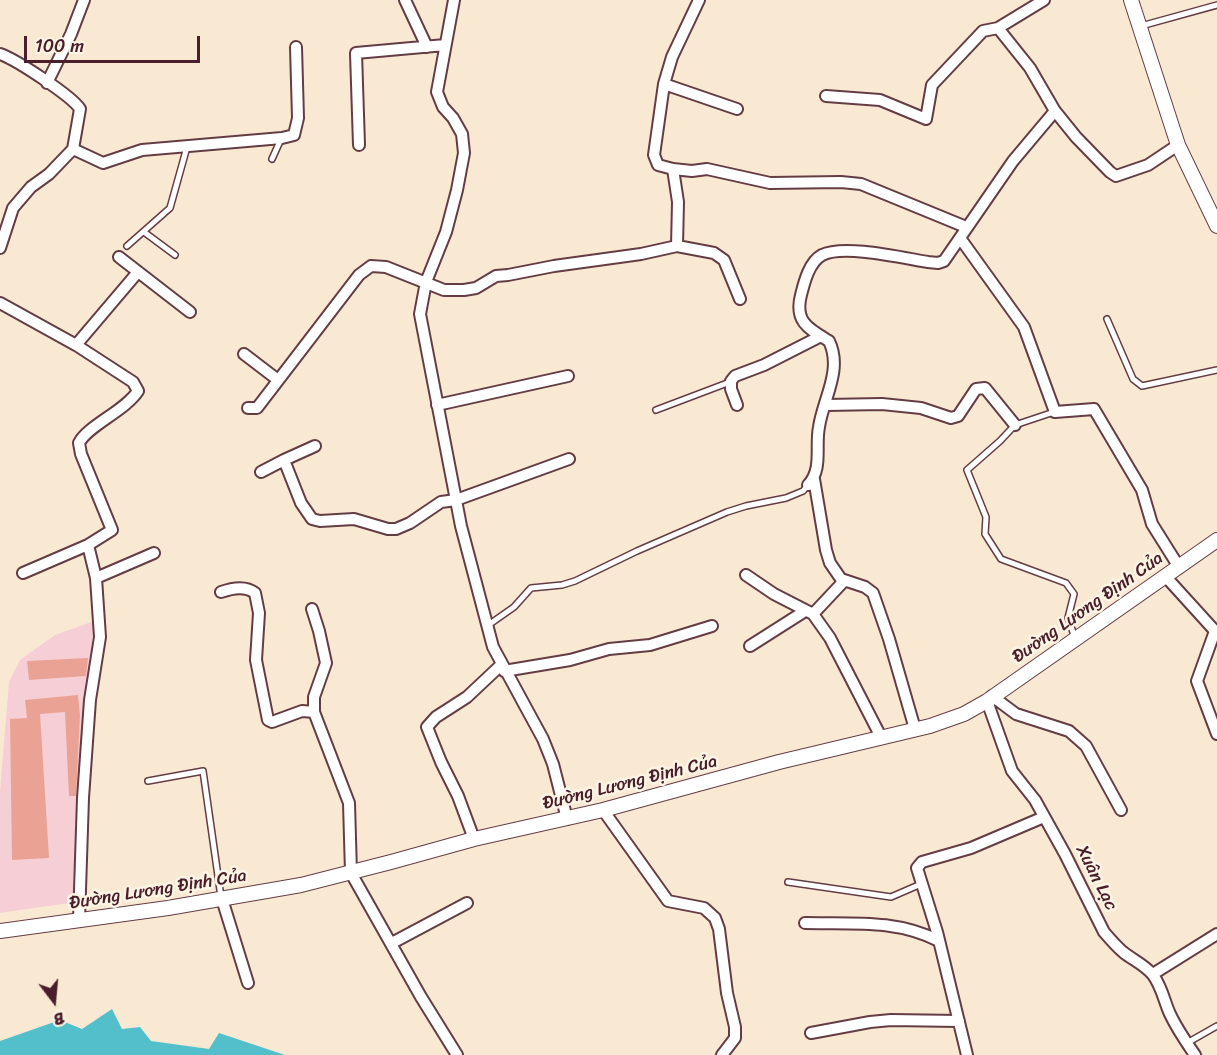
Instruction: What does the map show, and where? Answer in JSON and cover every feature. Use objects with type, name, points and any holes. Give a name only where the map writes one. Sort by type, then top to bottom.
[{"type":"street","points":[[47,83],[71,34],[84,0]]},
{"type":"street","points":[[405,0],[427,47]]},
{"type":"street","points":[[699,0],[672,57],[664,84],[654,155],[658,165],[692,171],[707,169],[770,183],[861,184],[966,227]]},
{"type":"street","points":[[826,96],[880,100],[926,119],[932,85],[983,31],[998,28],[1044,0]]},
{"type":"street","points":[[1131,0],[1178,145],[1217,226]]},
{"type":"street","points":[[453,1],[437,92],[443,107],[453,118],[462,134],[464,153],[446,232],[426,282],[420,314],[456,500],[493,647],[543,739],[553,764],[567,819]]},
{"type":"street","points":[[998,28],[1030,68],[1055,111],[1094,156],[1116,176],[1148,165],[1178,145]]},
{"type":"street","points":[[359,145],[356,53],[445,45]]},
{"type":"street","points":[[73,149],[103,163],[142,150],[282,138],[294,135],[298,118],[296,47]]},
{"type":"street","points":[[0,54],[47,83],[76,103],[80,109],[73,149],[49,174],[31,187],[14,208],[0,248]]},
{"type":"street","points":[[664,84],[737,108]]},
{"type":"street","points":[[915,729],[873,593],[865,587],[844,581],[834,569],[826,550],[811,482],[819,451],[819,426],[826,405],[834,363],[829,341],[804,324],[799,310],[800,298],[807,276],[814,263],[822,255],[860,252],[938,263],[948,257],[966,227],[1032,137],[1055,111]]},
{"type":"street","points":[[673,169],[678,202],[677,246]]},
{"type":"street","points":[[960,238],[1024,327],[1055,411],[1094,409],[1142,490],[1152,524],[1179,567]]},
{"type":"street","points":[[248,408],[257,408],[359,275],[371,266],[386,267],[444,290],[464,290],[476,288],[496,276],[641,254],[677,246],[719,255],[724,260],[740,299]]},
{"type":"street","points":[[119,257],[190,312]]},
{"type":"street","points":[[76,345],[138,272]]},
{"type":"street","points":[[0,303],[76,345],[133,382],[138,391],[117,412],[83,436],[79,443],[81,454],[112,530],[88,545],[23,573]]},
{"type":"street","points":[[737,405],[731,389],[731,381],[735,376],[764,365],[821,336]]},
{"type":"street","points":[[244,354],[278,380]]},
{"type":"street","points":[[437,405],[568,376]]},
{"type":"street","points":[[826,405],[882,404],[921,408],[951,418],[957,416],[976,389],[985,388],[1015,425]]},
{"type":"street","points":[[261,472],[315,446]]},
{"type":"street","points":[[284,460],[301,503],[312,519],[320,521],[354,519],[388,529],[396,529],[410,523],[441,502],[456,500],[569,459]]},
{"type":"street","name":"Đường Lương Định Của","points":[[0,931],[222,899],[301,885],[474,839],[603,810],[951,719],[990,698],[1217,540]]},
{"type":"street","points":[[79,920],[90,700],[100,637],[96,578],[88,545]]},
{"type":"street","points":[[96,578],[154,553]]},
{"type":"street","points":[[746,575],[774,594],[809,612],[830,638],[881,737]]},
{"type":"street","points":[[1166,577],[1215,631],[1197,681],[1217,735]]},
{"type":"street","points":[[750,646],[809,612],[844,581]]},
{"type":"street","points":[[221,592],[238,588],[249,589],[255,593],[259,613],[256,660],[268,720],[272,722],[302,711],[315,712]]},
{"type":"street","points":[[312,609],[326,663],[314,697],[315,712],[348,803],[351,873],[421,997],[457,1055]]},
{"type":"street","points":[[474,839],[458,796],[427,727],[435,717],[466,697],[503,668],[579,658],[609,649],[651,645],[712,626]]},
{"type":"street","points":[[990,698],[1016,714],[1069,731],[1086,746],[1121,810]]},
{"type":"street","name":"Xuân Lạc","points":[[990,698],[1012,771],[1035,800],[1079,878],[1104,932],[1111,942],[1140,962],[1152,974],[1160,987],[1174,1023],[1195,1055]]},
{"type":"street","points":[[603,810],[668,901],[704,908],[715,918],[719,929],[724,974],[735,1027],[735,1038],[726,1053]]},
{"type":"street","points":[[967,1055],[939,941],[917,868],[922,862],[971,848],[1044,817]]},
{"type":"street","points":[[222,899],[248,983]]},
{"type":"street","points":[[392,943],[467,903]]},
{"type":"street","points":[[805,923],[863,922],[894,926],[926,934],[939,941]]},
{"type":"street","points":[[1152,974],[1217,934]]},
{"type":"street","points":[[811,1032],[891,1020],[959,1021]]},
{"type":"lane","points":[[1140,27],[1217,5]]},
{"type":"lane","points":[[272,159],[282,138]]},
{"type":"lane","points":[[127,246],[170,208],[188,146]]},
{"type":"lane","points":[[144,232],[175,255]]},
{"type":"lane","points":[[1107,320],[1133,379],[1142,386],[1217,370]]},
{"type":"lane","points":[[656,410],[731,381]]},
{"type":"lane","points":[[1055,411],[1015,425],[967,470],[987,517],[985,534],[1001,559],[1066,583],[1074,594],[1068,618],[1075,638]]},
{"type":"lane","points":[[487,626],[514,607],[531,588],[562,585],[575,581],[727,512],[786,498],[802,491],[811,482]]},
{"type":"lane","points":[[148,781],[203,771],[222,899]]},
{"type":"lane","points":[[788,882],[891,897],[921,884]]},
{"type":"lane","points":[[1187,1043],[1217,1026]]},
{"type":"shaded area","points":[[94,621],[88,686],[76,902],[0,913],[0,791],[9,682],[20,660],[55,635]]},
{"type":"water","points":[[112,1009],[122,1029],[140,1027],[151,1041],[209,1049],[219,1033],[285,1055],[0,1055],[0,1041],[60,1020],[82,1029]]},
{"type":"building","points":[[88,658],[86,676],[29,680],[27,661]]},
{"type":"building","points":[[78,695],[80,715],[76,796],[69,796],[65,712],[40,714],[49,858],[12,860],[10,719],[27,718],[25,700]]}]
